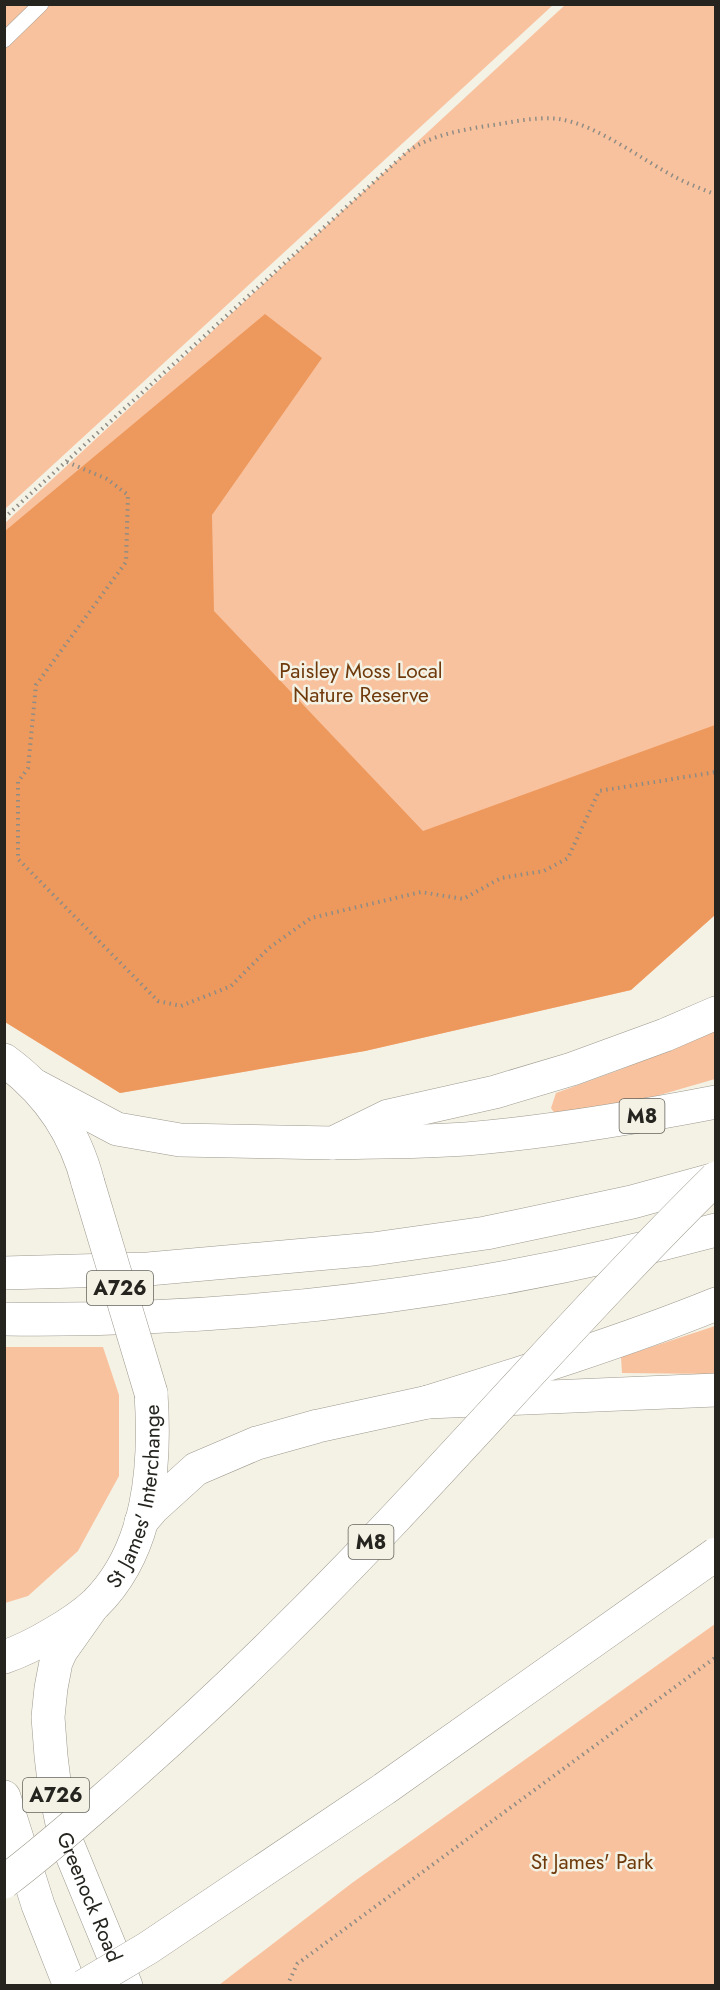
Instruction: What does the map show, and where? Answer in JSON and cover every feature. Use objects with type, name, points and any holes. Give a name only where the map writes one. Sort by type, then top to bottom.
[{"type":"main road","points":[[36,1086],[117,1128],[180,1140],[333,1143],[388,1116],[495,1092],[572,1069],[665,1035],[716,1012]]},
{"type":"main road","name":"St James' Interchange","points":[[4,1060],[36,1086],[52,1105],[77,1148],[151,1394],[152,1458],[141,1522],[122,1568],[95,1604],[68,1625],[39,1642],[4,1657]]},
{"type":"main road","name":"M8","points":[[333,1143],[465,1139],[532,1132],[624,1120],[716,1102]]},
{"type":"main road","name":"M8","points":[[4,1273],[148,1269],[373,1249],[486,1233],[632,1202],[716,1178]]},
{"type":"main road","name":"M8","points":[[4,1882],[43,1853],[167,1744],[290,1626],[491,1415],[619,1276],[716,1178]]},
{"type":"main road","points":[[4,1319],[161,1317],[269,1309],[386,1296],[573,1263],[716,1230]]},
{"type":"main road","points":[[141,1522],[161,1500],[196,1469],[257,1443],[318,1426],[428,1402],[598,1348],[716,1304]]},
{"type":"main road","points":[[428,1402],[716,1390]]},
{"type":"main road","points":[[84,1986],[148,1948],[384,1789],[716,1554]]},
{"type":"main road","name":"Greenock Road","points":[[95,1604],[61,1651],[56,1662],[48,1717],[55,1789],[65,1838],[126,1986]]},
{"type":"main road","name":"A726","points":[[4,1797],[38,1905],[70,1986]]},
{"type":"lane","points":[[4,40],[41,4]]},
{"type":"path","points":[[4,518],[408,151],[422,141],[479,127],[534,119],[557,119],[576,123],[592,130],[679,179],[716,195]]},
{"type":"path","points":[[67,462],[107,479],[128,495],[126,562],[36,685],[28,768],[18,782],[18,859],[158,1001],[181,1006],[231,986],[269,948],[311,918],[421,892],[463,899],[501,878],[544,871],[568,858],[599,791],[716,772]]},
{"type":"path","points":[[286,1986],[297,1964],[716,1657]]},
{"type":"green space","points":[[5,5],[30,5],[5,29]]},
{"type":"green space","points":[[50,5],[553,5],[5,509],[5,49]]},
{"type":"green space","name":"Paisley Moss Local Nature Reserve","points":[[565,5],[715,5],[715,915],[631,990],[365,1051],[120,1093],[5,1022],[5,523]]},
{"type":"green space","points":[[715,1030],[715,1079],[639,1101],[555,1114],[551,1108],[556,1093],[622,1069]]},
{"type":"green space","points":[[715,1326],[715,1374],[622,1373],[621,1357]]},
{"type":"green space","points":[[5,1347],[103,1347],[119,1395],[119,1476],[78,1551],[28,1596],[5,1603]]},
{"type":"green space","name":"St James' Park","points":[[715,1624],[715,1985],[219,1985],[352,1883]]},
{"type":"shaded area","points":[[265,314],[322,358],[212,515],[214,611],[423,831],[715,725],[715,915],[631,990],[365,1051],[120,1093],[5,1022],[5,531]]}]
